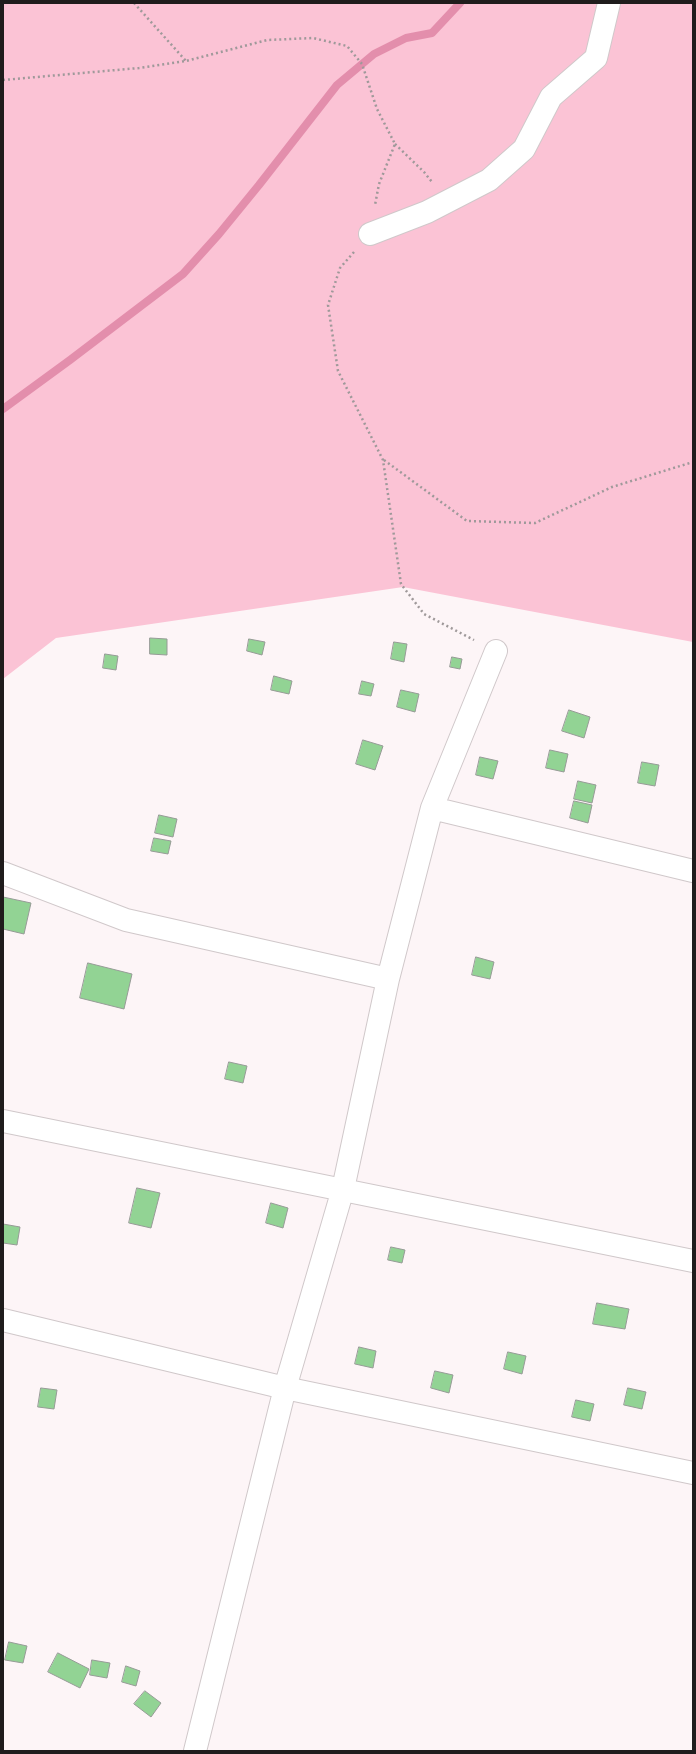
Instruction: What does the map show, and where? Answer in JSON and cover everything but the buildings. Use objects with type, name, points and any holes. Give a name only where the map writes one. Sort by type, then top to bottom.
[{"type":"street","points":[[370,234],[427,212],[488,180],[524,150],[551,97],[596,58],[609,3]]},
{"type":"street","points":[[195,1751],[285,1388],[343,1189],[388,979],[432,808],[496,651]]},
{"type":"street","points":[[432,808],[693,871]]},
{"type":"street","points":[[3,872],[126,920],[388,979]]},
{"type":"street","points":[[3,1121],[693,1261]]},
{"type":"street","points":[[3,1320],[285,1388],[693,1473]]},
{"type":"path","points":[[134,3],[186,61]]},
{"type":"path","points":[[3,80],[139,68],[186,61],[267,40],[312,38],[347,46],[362,64],[377,109],[395,144],[424,172],[446,202]]},
{"type":"path","points":[[395,144],[379,184],[370,234],[340,268],[328,305],[338,371],[383,460],[401,584],[424,614],[451,630],[496,651]]},
{"type":"path","points":[[383,460],[467,521],[535,523],[612,487],[693,462]]},
{"type":"shaded area","points":[[3,3],[693,3],[693,642],[403,587],[56,638],[3,679]]},
{"type":"waterway","points":[[3,409],[183,274],[219,234],[259,185],[337,85],[374,54],[406,38],[432,33],[460,3]]}]
